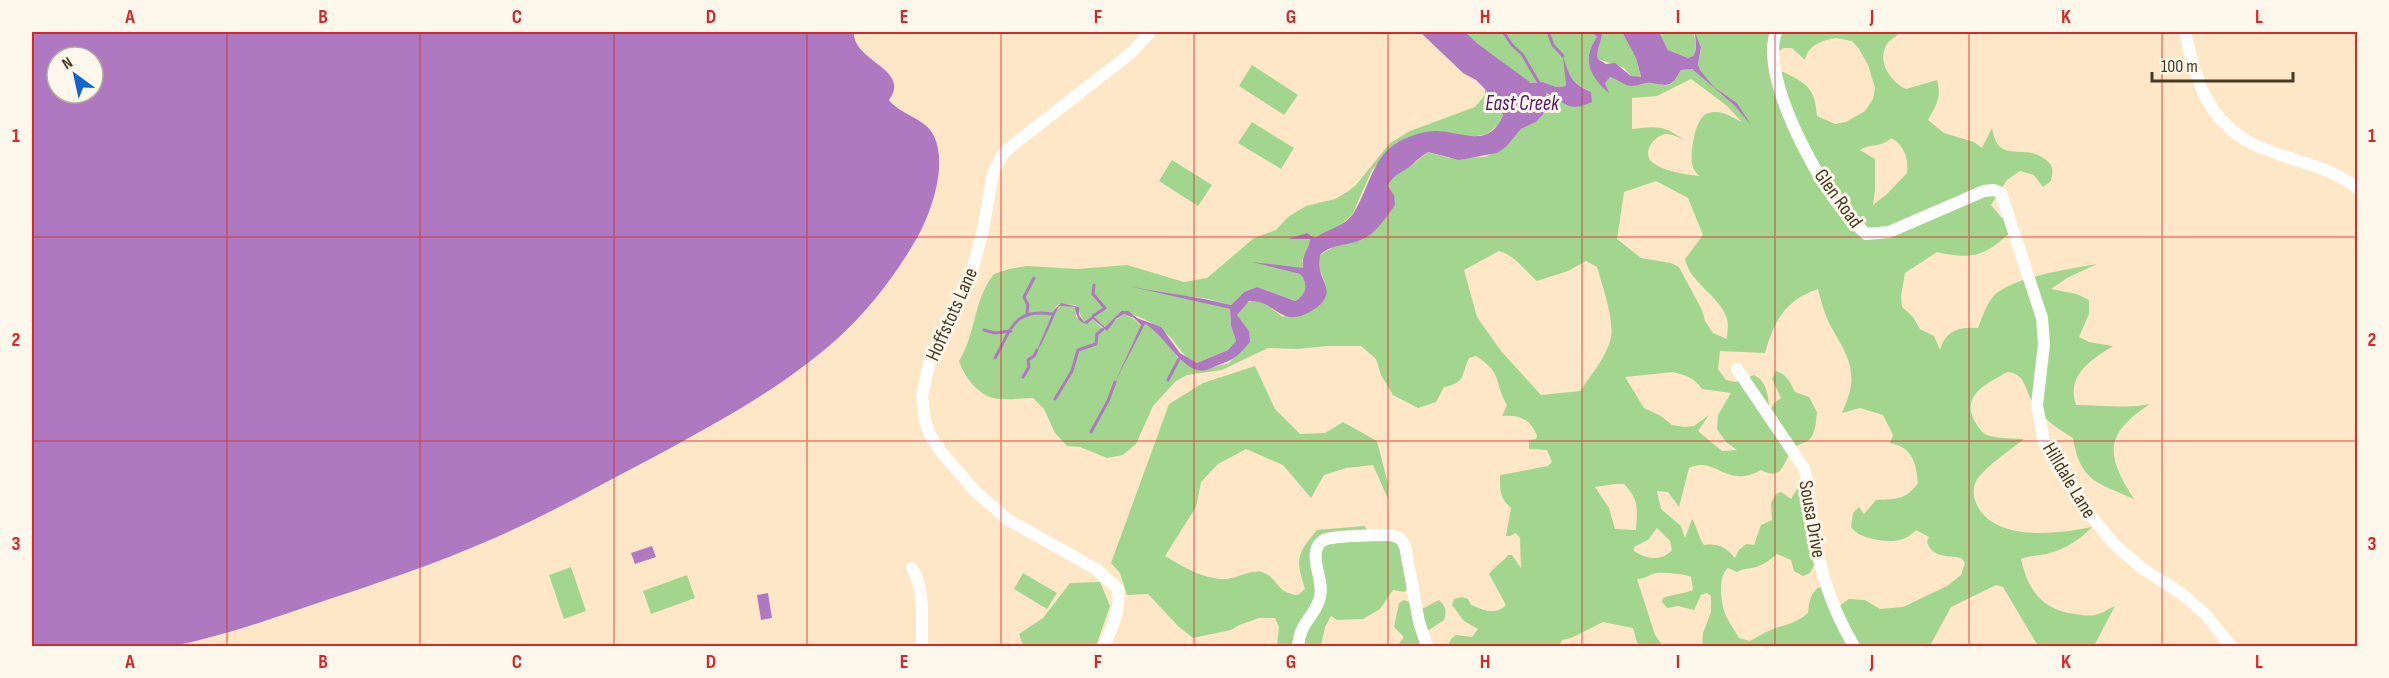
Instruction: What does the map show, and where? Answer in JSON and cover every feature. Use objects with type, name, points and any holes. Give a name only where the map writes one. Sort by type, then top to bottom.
[{"type":"street","name":"Hoffstots Lane","points":[[1104,646],[1116,614],[1118,589],[1096,569],[1007,519],[975,491],[942,453],[929,433],[922,396],[930,360],[972,271],[983,230],[992,177],[998,162],[1013,145],[1131,53],[1150,32]]},
{"type":"street","name":"Glen Road","points":[[1776,32],[1773,48],[1774,72],[1787,113],[1821,178],[1845,213],[1866,234],[1889,232],[1984,191],[1997,191]]},
{"type":"street","points":[[2185,32],[2199,87],[2222,121],[2255,145],[2330,171],[2346,179],[2358,189]]},
{"type":"street","name":"Hilldale Lane","points":[[1997,191],[2002,195],[2042,318],[2044,344],[2037,405],[2038,420],[2044,442],[2054,462],[2090,515],[2115,545],[2143,569],[2182,594],[2205,614],[2232,646]]},
{"type":"street","name":"Sousa Drive","points":[[1737,369],[1804,468],[1824,579],[1836,614],[1854,646]]},
{"type":"street","points":[[1298,646],[1303,625],[1321,596],[1316,557],[1317,548],[1322,541],[1333,537],[1391,535],[1401,539],[1405,546],[1419,621],[1427,646]]},
{"type":"street","points":[[912,568],[918,579],[921,594],[922,646]]},
{"type":"green space","points":[[1465,32],[1591,32],[1597,37],[1589,52],[1592,73],[1608,91],[1605,83],[1610,77],[1627,84],[1668,85],[1674,81],[1681,70],[1692,69],[1746,118],[1737,103],[1714,87],[1700,70],[1698,64],[1701,47],[1695,32],[1903,32],[1887,44],[1883,57],[1884,64],[1890,76],[1906,89],[1937,80],[1936,106],[1928,120],[1944,133],[1974,142],[1982,148],[1992,128],[1995,140],[2000,147],[2006,150],[2030,152],[2049,162],[2052,169],[2051,181],[2043,187],[2034,175],[2020,171],[2007,180],[1991,205],[2001,217],[2019,225],[1991,248],[1982,252],[1964,256],[1937,252],[1905,273],[1901,296],[1902,307],[1913,317],[1920,329],[1934,336],[1940,350],[1946,338],[1954,331],[1978,328],[1990,301],[2000,291],[2025,279],[2097,264],[2067,278],[2051,289],[2077,294],[2089,300],[2089,314],[2079,337],[2089,342],[2113,346],[2082,370],[2074,385],[2076,405],[2122,407],[2150,404],[2124,426],[2117,436],[2114,447],[2114,458],[2118,470],[2134,499],[2092,479],[2080,463],[2073,438],[2041,414],[2024,383],[2013,373],[2007,372],[1985,385],[1974,396],[1971,403],[1974,420],[1982,432],[1998,438],[2024,439],[1994,462],[1976,480],[1974,498],[1983,514],[2009,529],[2026,532],[2062,532],[2092,527],[2061,549],[2021,559],[2032,589],[2038,597],[2054,608],[2063,612],[2089,616],[2115,606],[2094,646],[2038,646],[2003,587],[1996,585],[1951,607],[1930,646],[1702,646],[1703,633],[1711,612],[1711,596],[1707,593],[1701,595],[1694,610],[1678,606],[1667,608],[1662,602],[1663,598],[1693,590],[1691,577],[1659,573],[1637,579],[1655,635],[1663,646],[1638,646],[1633,628],[1603,622],[1562,640],[1559,646],[1448,646],[1456,635],[1472,637],[1478,629],[1464,621],[1452,605],[1454,599],[1462,597],[1480,609],[1498,610],[1506,605],[1489,574],[1508,555],[1512,555],[1521,568],[1520,538],[1516,533],[1506,536],[1511,508],[1501,493],[1500,475],[1548,466],[1552,462],[1547,450],[1529,449],[1529,440],[1536,439],[1537,436],[1528,422],[1519,417],[1502,416],[1507,405],[1497,378],[1491,368],[1476,356],[1469,358],[1459,381],[1444,387],[1436,402],[1418,408],[1393,395],[1381,375],[1376,359],[1361,346],[1268,348],[1222,370],[1187,375],[1176,381],[1153,406],[1136,444],[1123,455],[1107,458],[1080,447],[1067,446],[1055,433],[1044,409],[1033,398],[992,398],[979,391],[965,374],[959,361],[969,340],[982,295],[994,274],[1027,266],[1078,269],[1127,265],[1184,282],[1207,278],[1254,238],[1276,230],[1288,217],[1306,206],[1335,199],[1347,192],[1356,185],[1390,143],[1410,131],[1475,107],[1485,95],[1485,89],[1503,115],[1498,125],[1487,134],[1471,137],[1452,134],[1397,142],[1372,170],[1352,215],[1338,227],[1315,239],[1311,235],[1301,238],[1311,239],[1302,261],[1303,269],[1259,263],[1300,274],[1305,282],[1305,289],[1302,296],[1295,301],[1257,287],[1244,292],[1231,305],[1208,299],[1157,292],[1230,309],[1231,326],[1236,341],[1228,350],[1197,363],[1184,354],[1164,332],[1146,320],[1121,311],[1105,327],[1093,316],[1086,322],[1083,321],[1076,305],[1058,304],[1046,332],[1059,306],[1076,307],[1076,317],[1087,324],[1093,319],[1103,329],[1124,314],[1134,319],[1142,327],[1128,352],[1145,324],[1156,331],[1179,359],[1201,370],[1229,363],[1249,342],[1249,331],[1236,315],[1242,307],[1253,301],[1259,301],[1283,317],[1326,287],[1320,269],[1320,255],[1333,247],[1362,240],[1394,195],[1388,186],[1393,176],[1428,152],[1449,158],[1485,157],[1507,146],[1521,129],[1536,122],[1546,111],[1546,93],[1559,102],[1591,92],[1573,80],[1564,60],[1566,86],[1556,87],[1543,82],[1530,83]],"holes":[[[1836,38],[1852,41],[1868,65],[1875,88],[1873,99],[1865,111],[1846,122],[1835,124],[1817,116],[1814,97],[1806,85],[1777,69],[1779,51],[1784,48],[1792,48],[1805,60],[1812,47]],[[1691,79],[1726,105],[1742,122],[1721,113],[1706,114],[1696,129],[1692,152],[1692,164],[1699,176],[1675,172],[1652,162],[1648,154],[1649,149],[1654,140],[1662,135],[1667,134],[1685,140],[1660,128],[1632,129],[1632,98],[1657,96]],[[1891,138],[1899,144],[1906,158],[1907,173],[1873,205],[1875,159],[1860,150],[1884,143]],[[1656,181],[1688,198],[1703,235],[1685,259],[1693,276],[1723,311],[1728,321],[1727,339],[1713,333],[1679,267],[1671,263],[1641,258],[1617,239],[1624,192]],[[1499,251],[1515,260],[1537,281],[1568,271],[1586,261],[1597,267],[1609,311],[1611,337],[1602,359],[1580,391],[1541,395],[1501,351],[1477,317],[1464,270]],[[1818,289],[1828,320],[1847,356],[1851,381],[1842,413],[1860,408],[1883,415],[1893,435],[1890,443],[1908,452],[1916,468],[1918,483],[1914,489],[1905,496],[1895,499],[1876,500],[1864,514],[1859,507],[1853,513],[1851,527],[1860,535],[1888,541],[1902,539],[1916,530],[1929,537],[1927,542],[1932,551],[1961,558],[1965,563],[1961,575],[1947,586],[1903,607],[1880,609],[1865,600],[1849,599],[1839,606],[1826,590],[1819,587],[1812,595],[1808,613],[1803,617],[1750,641],[1739,638],[1726,616],[1721,591],[1722,578],[1728,568],[1737,572],[1759,566],[1777,554],[1791,560],[1794,571],[1803,576],[1810,573],[1814,565],[1808,545],[1817,508],[1813,488],[1804,483],[1791,499],[1781,492],[1776,494],[1771,503],[1772,520],[1761,525],[1754,545],[1746,544],[1735,558],[1721,547],[1704,545],[1692,519],[1685,538],[1681,526],[1661,509],[1657,491],[1668,492],[1679,507],[1689,468],[1698,465],[1739,476],[1761,470],[1777,473],[1794,447],[1806,442],[1812,436],[1817,412],[1809,397],[1795,392],[1783,374],[1776,371],[1772,379],[1781,398],[1774,403],[1770,411],[1766,391],[1759,378],[1754,375],[1736,382],[1726,380],[1718,369],[1720,351],[1765,353],[1777,322],[1797,299]],[[1673,372],[1696,382],[1702,389],[1731,393],[1718,415],[1717,429],[1726,442],[1737,450],[1722,451],[1698,431],[1709,415],[1694,426],[1685,427],[1672,425],[1661,416],[1644,408],[1625,377]],[[1624,484],[1633,495],[1637,517],[1636,530],[1615,529],[1609,508],[1595,487]],[[1657,528],[1670,541],[1672,550],[1658,558],[1643,556],[1634,551],[1634,547],[1648,540]]]},
{"type":"green space","points":[[1599,32],[1622,32],[1636,58],[1641,78],[1631,76],[1624,68],[1598,59],[1602,34]]},
{"type":"green space","points":[[1659,32],[1694,32],[1696,50],[1693,56],[1688,58],[1668,50]]},
{"type":"green space","points":[[1252,65],[1298,95],[1284,115],[1239,86]]},
{"type":"green space","points":[[1252,122],[1294,148],[1281,169],[1238,143]]},
{"type":"green space","points":[[1172,160],[1212,185],[1198,206],[1159,181]]},
{"type":"green space","points":[[1255,366],[1275,409],[1300,434],[1325,433],[1343,422],[1377,441],[1388,484],[1388,499],[1373,465],[1346,468],[1324,475],[1311,498],[1283,465],[1246,449],[1218,464],[1201,482],[1196,507],[1165,556],[1194,572],[1219,579],[1250,572],[1264,573],[1286,592],[1298,595],[1305,589],[1300,570],[1300,557],[1305,545],[1317,530],[1364,526],[1377,539],[1393,540],[1400,544],[1407,588],[1405,592],[1393,590],[1380,609],[1363,619],[1337,620],[1331,616],[1325,627],[1321,646],[1277,646],[1279,627],[1275,618],[1259,618],[1231,630],[1193,638],[1178,626],[1148,594],[1127,595],[1120,573],[1111,563],[1169,404],[1203,383]]},
{"type":"green space","points":[[571,567],[586,611],[564,619],[549,575]]},
{"type":"green space","points":[[1023,573],[1057,593],[1047,609],[1014,589]]},
{"type":"green space","points":[[687,575],[695,598],[651,614],[643,591]]},
{"type":"green space","points":[[1100,582],[1110,606],[1096,646],[1023,646],[1019,634],[1043,618],[1070,583]]},
{"type":"green space","points":[[1404,600],[1424,608],[1439,600],[1446,612],[1444,620],[1426,632],[1422,646],[1397,646],[1404,637],[1394,627],[1399,603]]},
{"type":"water","points":[[32,32],[854,32],[856,42],[862,50],[893,80],[894,89],[889,100],[925,125],[934,136],[939,161],[936,188],[928,216],[900,266],[881,292],[849,328],[816,357],[772,389],[702,431],[576,498],[497,537],[451,556],[259,623],[207,638],[167,647],[32,646]]},
{"type":"water","name":"East Creek","points":[[1420,32],[1465,32],[1531,83],[1543,82],[1556,87],[1566,86],[1563,56],[1572,78],[1579,86],[1591,92],[1592,102],[1571,107],[1546,93],[1546,111],[1536,122],[1521,129],[1507,146],[1497,153],[1459,160],[1428,152],[1390,182],[1388,186],[1394,195],[1395,205],[1376,229],[1361,240],[1334,247],[1320,255],[1320,267],[1327,293],[1321,304],[1302,316],[1293,317],[1285,316],[1258,302],[1249,301],[1237,315],[1249,331],[1250,342],[1238,355],[1227,362],[1207,370],[1190,367],[1145,324],[1115,382],[1141,325],[1134,318],[1124,314],[1116,319],[1107,331],[1093,319],[1087,324],[1081,322],[1075,307],[1059,306],[1037,350],[1054,310],[1061,303],[1079,307],[1079,315],[1084,322],[1093,316],[1105,327],[1121,311],[1128,311],[1137,318],[1161,327],[1180,353],[1197,363],[1228,350],[1236,341],[1231,326],[1230,309],[1128,286],[1231,305],[1244,292],[1257,287],[1295,301],[1299,299],[1305,289],[1305,282],[1300,274],[1252,262],[1303,268],[1303,259],[1310,239],[1288,239],[1307,233],[1315,238],[1349,218],[1359,204],[1378,162],[1393,145],[1411,136],[1431,131],[1482,135],[1497,126],[1503,115],[1476,80],[1463,73]]},
{"type":"water","name":"East Creek","points":[[1591,32],[1602,34],[1598,59],[1606,64],[1615,63],[1631,76],[1641,77],[1636,58],[1622,32],[1659,32],[1668,50],[1688,58],[1693,56],[1696,50],[1695,32],[1701,47],[1698,64],[1700,70],[1714,87],[1737,103],[1751,125],[1734,105],[1692,69],[1681,70],[1672,83],[1666,85],[1648,83],[1629,86],[1610,77],[1605,83],[1609,93],[1597,81],[1590,67],[1589,53],[1597,37]]},
{"type":"water","points":[[652,546],[656,557],[635,564],[631,553]]},
{"type":"water","points":[[768,593],[772,618],[761,620],[757,595]]},
{"type":"waterway","points":[[1548,32],[1553,45],[1563,56]]},
{"type":"waterway","points":[[1504,33],[1522,54],[1539,83]]},
{"type":"waterway","points":[[1027,313],[1028,305],[1024,297],[1034,278]]},
{"type":"waterway","points":[[1093,316],[1105,308],[1093,294],[1094,285]]},
{"type":"waterway","points":[[995,358],[1010,329],[1022,317],[1029,314],[1052,314]]},
{"type":"waterway","points":[[1055,399],[1072,371],[1078,350],[1096,344],[1097,334],[1103,329]]},
{"type":"waterway","points":[[984,330],[995,333],[1011,331]]},
{"type":"waterway","points":[[1023,377],[1029,367],[1028,360],[1037,350]]},
{"type":"waterway","points":[[1168,380],[1179,359]]},
{"type":"waterway","points":[[1091,432],[1108,401],[1115,382]]}]
